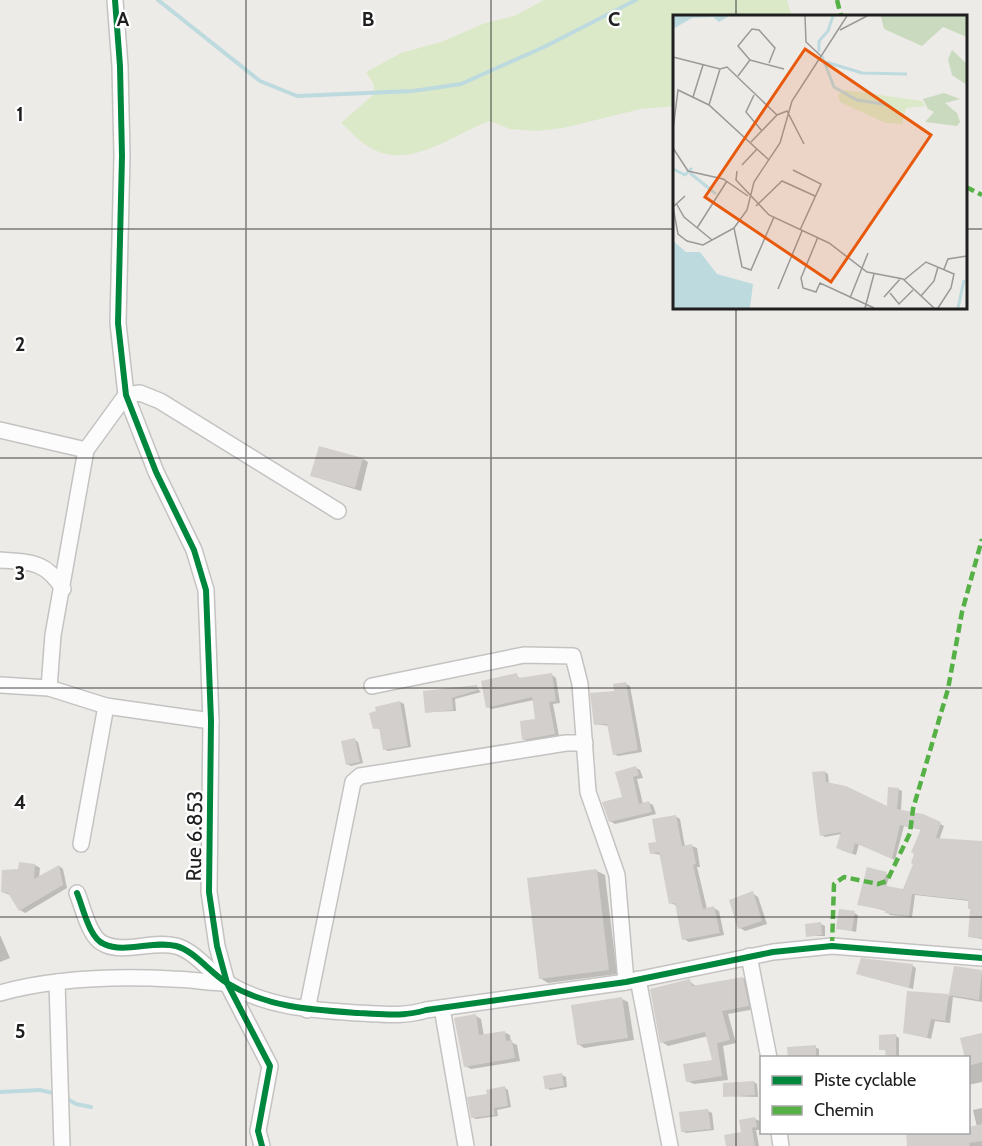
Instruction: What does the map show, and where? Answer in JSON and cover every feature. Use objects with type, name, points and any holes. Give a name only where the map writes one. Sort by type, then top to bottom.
[{"type":"street","name":"Rue 6.853","points":[[114,0],[120,66],[122,156],[118,323],[126,395],[156,472],[194,550],[206,590],[211,721],[209,892],[227,983],[270,1066],[258,1131],[262,1146]]},
{"type":"street","points":[[49,688],[53,635],[86,450],[126,395],[140,393],[160,401],[338,511]]},
{"type":"street","points":[[0,430],[86,450]]},
{"type":"street","points":[[0,560],[35,562],[49,571],[63,589]]},
{"type":"street","points":[[372,686],[524,655],[573,656],[580,684],[588,792],[617,875],[632,980],[670,1146]]},
{"type":"street","points":[[0,685],[49,688],[106,706],[211,721]]},
{"type":"street","points":[[81,844],[106,706]]},
{"type":"street","points":[[307,1010],[353,782],[360,776],[566,743],[585,743]]},
{"type":"street","points":[[77,893],[96,939],[105,945],[127,947],[152,943],[178,946],[227,983],[266,1001],[307,1010],[409,1015],[632,980],[749,956],[832,946],[982,958]]},
{"type":"street","points":[[749,956],[769,1056]]},
{"type":"street","points":[[0,993],[57,982],[172,979],[227,983]]},
{"type":"street","points":[[57,982],[62,1146]]},
{"type":"street","points":[[442,1008],[466,1146]]},
{"type":"green space","points":[[544,0],[787,0],[792,15],[673,15],[673,106],[641,109],[563,128],[536,131],[510,129],[490,121],[431,148],[400,155],[384,154],[369,147],[341,123],[373,95],[374,85],[366,72],[401,53],[441,42],[485,23],[514,16]]},
{"type":"building","points":[[319,446],[363,458],[355,488],[310,476]]},
{"type":"building","points":[[517,673],[518,678],[552,673],[556,701],[549,702],[555,734],[522,740],[520,721],[535,719],[532,697],[486,708],[481,681]]},
{"type":"building","points":[[626,682],[638,750],[613,755],[607,724],[594,725],[590,693],[614,691],[613,684]]},
{"type":"building","points":[[477,685],[478,690],[452,698],[453,710],[425,713],[423,691]]},
{"type":"building","points":[[400,701],[408,746],[383,750],[379,728],[373,729],[369,713],[376,711],[375,707]]},
{"type":"building","points":[[355,738],[360,762],[346,765],[341,741]]},
{"type":"building","points":[[636,766],[639,775],[633,777],[639,804],[649,801],[652,812],[609,822],[602,802],[622,797],[615,772]]},
{"type":"building","points":[[825,771],[826,782],[846,786],[887,806],[888,787],[899,788],[897,809],[923,814],[941,822],[936,838],[982,841],[982,938],[968,937],[970,909],[968,909],[968,900],[912,894],[909,916],[885,913],[885,910],[857,905],[867,867],[887,872],[882,885],[903,889],[913,864],[911,863],[914,854],[911,852],[921,829],[900,825],[892,859],[855,843],[852,854],[836,848],[841,832],[820,836],[812,772]]},
{"type":"building","points":[[676,815],[682,846],[692,844],[696,864],[693,865],[703,909],[714,906],[720,933],[682,940],[675,903],[669,904],[659,852],[650,854],[648,843],[656,842],[652,819]]},
{"type":"building","points":[[19,862],[35,864],[34,879],[59,865],[63,885],[19,911],[8,893],[1,892],[2,870],[18,869]]},
{"type":"building","points":[[597,869],[609,970],[539,979],[527,878]]},
{"type":"building","points":[[753,891],[762,921],[738,929],[729,900]]},
{"type":"building","points":[[839,909],[855,911],[852,931],[836,929]]},
{"type":"building","points":[[821,922],[822,935],[806,937],[805,924]]},
{"type":"building","points":[[861,958],[913,964],[909,988],[856,974]]},
{"type":"building","points":[[954,966],[982,970],[979,1000],[949,995],[945,1021],[931,1019],[927,1038],[903,1033],[907,991],[949,994]]},
{"type":"building","points":[[743,977],[749,1006],[722,1011],[730,1040],[717,1043],[722,1076],[686,1082],[683,1064],[712,1060],[705,1032],[660,1043],[650,989],[690,979],[692,986]]},
{"type":"building","points":[[622,997],[628,1038],[577,1045],[571,1005]]},
{"type":"building","points":[[476,1014],[479,1035],[505,1031],[506,1041],[512,1040],[515,1058],[464,1067],[454,1018]]},
{"type":"building","points":[[982,1033],[982,1062],[970,1066],[970,1056],[964,1056],[960,1038]]},
{"type":"building","points":[[896,1034],[896,1056],[886,1056],[885,1050],[879,1050],[879,1035]]},
{"type":"building","points":[[816,1045],[816,1056],[788,1056],[787,1047]]},
{"type":"building","points":[[562,1073],[564,1086],[545,1089],[543,1076]]},
{"type":"building","points":[[754,1081],[755,1095],[723,1097],[723,1083]]},
{"type":"building","points":[[505,1086],[508,1106],[494,1108],[495,1115],[471,1118],[467,1097],[487,1094],[486,1090]]},
{"type":"building","points":[[708,1109],[711,1129],[681,1132],[679,1112]]},
{"type":"building","points":[[755,1117],[757,1127],[752,1128],[755,1146],[726,1146],[724,1135],[741,1132],[739,1120]]},
{"type":"building","points":[[982,1124],[982,1141],[969,1143],[970,1146],[907,1146],[906,1134],[970,1134],[970,1127]]},
{"type":"waterway","points":[[158,0],[260,81],[297,96],[413,91],[461,84],[544,47],[636,0]]},
{"type":"waterway","points":[[0,1092],[40,1090],[57,1094]]},
{"type":"waterway","points":[[64,1097],[76,1104],[91,1107]]},
{"type":"marked path","points":[[837,0],[841,15]]},
{"type":"marked path","points":[[967,188],[982,195]]},
{"type":"marked path","points":[[832,946],[834,884],[844,877],[878,884],[887,881],[910,833],[913,809],[948,689],[962,612],[982,539]]},
{"type":"cycle path","points":[[115,0],[120,66],[122,156],[118,323],[126,395],[156,472],[194,550],[206,590],[211,721],[209,892],[217,946],[227,983],[270,1066],[258,1131],[262,1146]]},
{"type":"cycle path","points":[[77,893],[90,929],[104,944],[121,948],[176,946],[190,952],[227,983],[258,998],[308,1009],[342,1012],[410,1014],[626,982],[773,952],[832,946],[982,958]]}]
